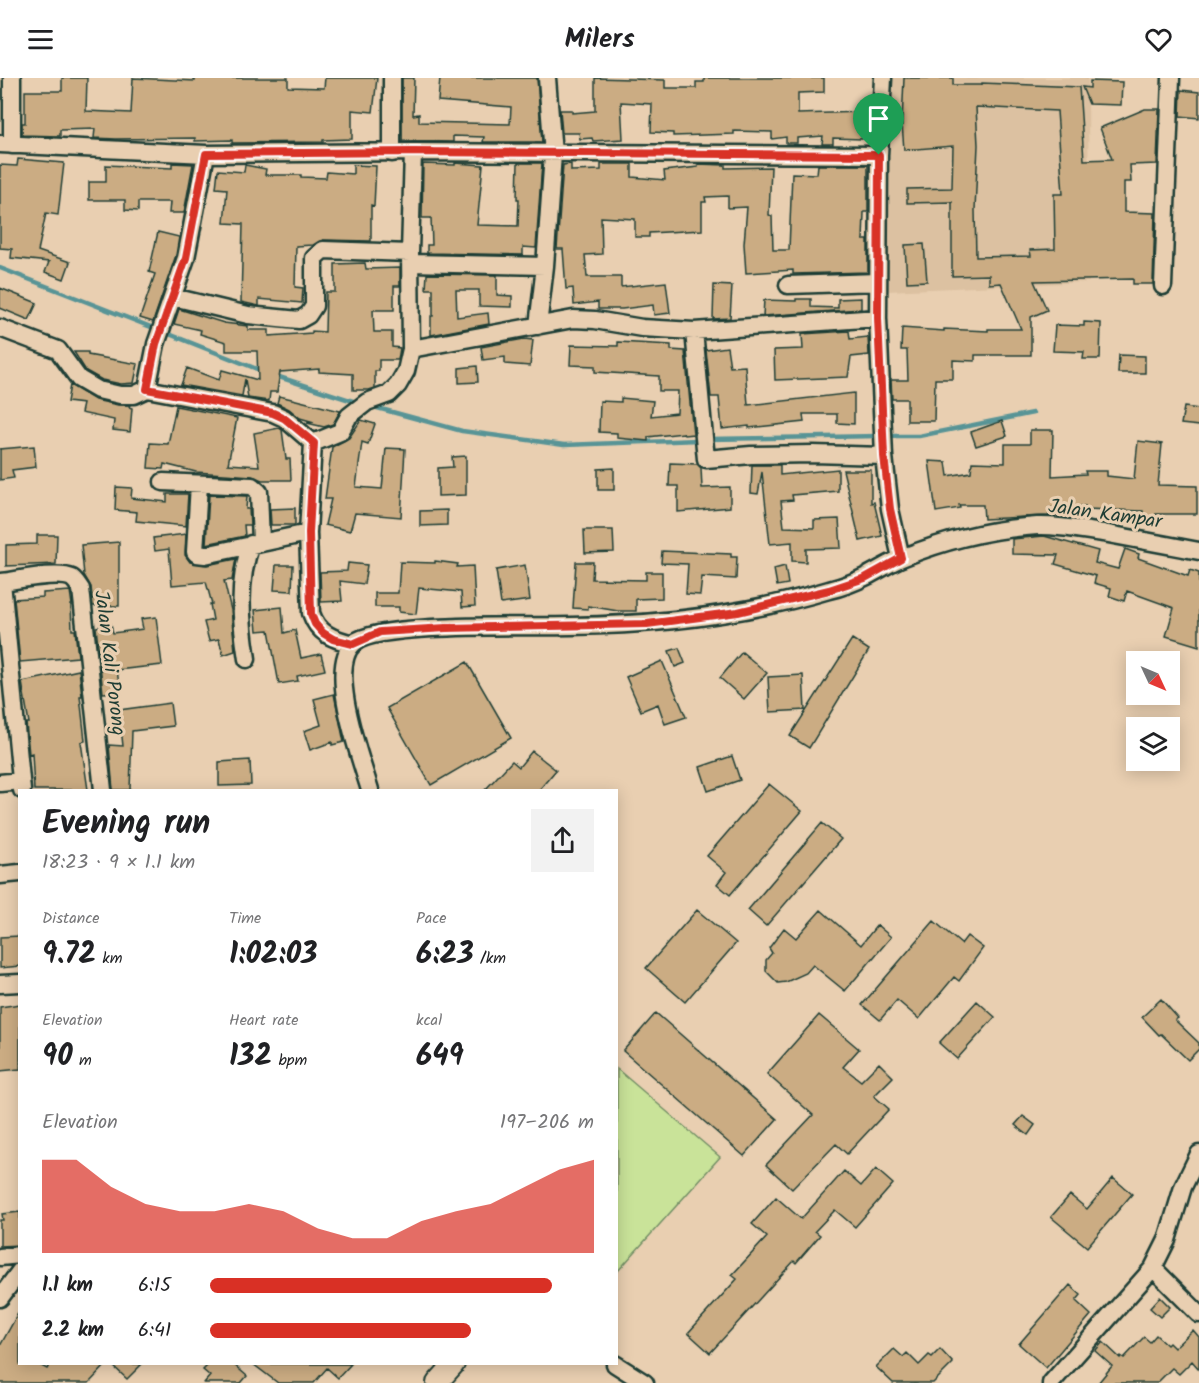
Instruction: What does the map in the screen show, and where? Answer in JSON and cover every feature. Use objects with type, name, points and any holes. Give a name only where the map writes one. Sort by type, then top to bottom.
[{"type":"main road","points":[[437,1383],[453,1365]]},
{"type":"street","points":[[12,78],[6,145],[206,154],[412,152],[879,155]]},
{"type":"street","points":[[392,78],[392,153]]},
{"type":"street","points":[[538,326],[553,154],[547,78]]},
{"type":"street","points":[[883,78],[879,155],[878,318],[884,453],[890,509],[901,558]]},
{"type":"street","points":[[1163,286],[1171,78]]},
{"type":"street","points":[[314,443],[340,432],[349,416],[366,402],[388,394],[406,371],[411,349],[412,152]]},
{"type":"street","points":[[147,389],[156,344],[186,258],[206,154]]},
{"type":"street","points":[[173,297],[248,315],[298,320],[308,315],[314,306],[314,258],[322,250],[545,266]]},
{"type":"street","points":[[788,285],[878,282]]},
{"type":"street","points":[[411,349],[573,319],[694,332],[878,318]]},
{"type":"street","points":[[0,328],[58,350],[79,379],[98,390],[120,395],[134,395],[147,389],[273,413],[284,418],[314,443]]},
{"type":"street","points":[[694,332],[706,459],[751,455],[884,453]]},
{"type":"street","points":[[314,443],[309,533],[311,614],[315,624],[333,639],[353,644],[345,658],[342,677],[345,701],[370,789]]},
{"type":"street","points":[[164,482],[242,484],[256,488],[259,492],[256,543],[246,557],[241,601],[247,659]]},
{"type":"street","points":[[199,484],[195,552],[197,554],[205,555],[309,533]]},
{"type":"street","name":"Jalan Kampar","points":[[353,644],[380,632],[446,628],[618,626],[738,612],[829,590],[865,578],[901,558],[967,536],[1003,530],[1040,526],[1088,531],[1199,551]]},
{"type":"street","name":"Jalan Kali Porong","points":[[1,582],[58,575],[69,576],[77,582],[81,589],[103,789]]},
{"type":"street","points":[[0,783],[22,786],[5,675],[1,582]]},
{"type":"street","points":[[0,875],[18,873]]},
{"type":"street","points":[[0,984],[18,982]]},
{"type":"street","points":[[1051,1383],[1153,1268],[1167,1240],[1183,1187],[1199,1155]]},
{"type":"street","points":[[0,1257],[18,1255]]},
{"type":"street","points":[[1153,1268],[1199,1314]]},
{"type":"street","points":[[0,1298],[18,1274]]},
{"type":"street","points":[[617,1365],[645,1383]]},
{"type":"shaded area","points":[[887,78],[1088,78],[1089,282],[887,291]]},
{"type":"green space","points":[[618,1070],[720,1157],[618,1271]]},
{"type":"building","points":[[62,78],[87,78],[86,111],[131,113],[133,78],[195,81],[195,78],[288,78],[288,87],[324,88],[325,78],[377,78],[373,112],[352,110],[352,139],[323,140],[323,142],[232,143],[232,140],[195,141],[195,138],[116,139],[94,138],[95,129],[60,130],[60,136],[22,135],[22,123],[25,123],[25,91],[62,91]]},
{"type":"building","points":[[402,78],[414,78],[413,115],[419,114],[419,122],[510,124],[511,107],[438,101],[440,78],[537,78],[542,142],[483,142],[484,137],[453,136],[453,142],[402,141]]},
{"type":"building","points":[[595,78],[665,80],[665,88],[696,88],[696,82],[704,82],[704,78],[824,78],[824,92],[798,93],[798,114],[863,112],[862,139],[833,138],[833,144],[822,144],[823,136],[797,138],[797,143],[786,143],[786,137],[772,139],[772,132],[734,131],[734,134],[673,136],[673,133],[651,132],[652,104],[621,102],[623,139],[593,141],[592,138],[580,139],[579,133],[562,133],[560,110],[572,110],[572,113],[595,111]]},
{"type":"building","points":[[904,78],[953,78],[953,85],[982,85],[982,83],[1079,87],[1084,160],[1112,159],[1100,128],[1145,109],[1159,109],[1157,164],[1130,165],[1131,182],[1124,182],[1124,212],[1155,213],[1153,284],[1133,284],[1133,279],[1034,281],[1047,310],[1031,317],[1031,355],[975,355],[975,361],[953,360],[953,379],[935,379],[934,421],[907,421],[907,399],[892,399],[891,380],[908,380],[907,350],[901,350],[902,328],[944,331],[944,329],[988,331],[988,329],[1021,329],[1001,283],[989,284],[989,275],[952,276],[952,202],[907,203],[907,189],[952,188],[953,146],[904,150],[902,123]],"holes":[[[976,107],[1057,111],[1063,194],[1054,194],[1055,249],[1030,250],[1031,256],[976,257],[975,210],[978,145]]]},
{"type":"building","points":[[1090,81],[1122,82],[1121,105],[1089,104],[1082,87],[1090,88]]},
{"type":"building","points":[[1181,90],[1199,92],[1199,118],[1180,116]]},
{"type":"building","points":[[18,159],[64,163],[58,215],[46,213],[38,251],[70,262],[64,279],[45,272],[49,262],[11,258],[12,249],[0,248],[0,165],[17,166]]},
{"type":"building","points":[[172,163],[193,164],[184,213],[169,213],[170,202],[138,202],[138,211],[125,210],[125,200],[89,200],[89,182],[106,182],[106,165],[172,168]]},
{"type":"building","points":[[455,163],[483,165],[477,225],[518,226],[518,163],[542,163],[536,248],[523,247],[523,255],[427,253],[427,245],[432,245],[431,218],[422,218],[423,164],[455,165]]},
{"type":"building","points":[[571,164],[571,171],[601,170],[601,164],[632,164],[632,177],[665,180],[664,171],[698,167],[698,164],[725,165],[725,168],[771,167],[769,215],[772,216],[773,250],[789,250],[792,173],[817,174],[818,165],[868,165],[868,212],[864,212],[863,240],[868,240],[868,272],[793,274],[793,270],[746,273],[744,244],[747,207],[728,208],[728,196],[705,197],[706,202],[702,202],[702,230],[649,233],[649,237],[635,237],[635,219],[601,217],[602,254],[585,255],[587,277],[621,277],[621,287],[666,282],[670,313],[654,315],[653,305],[598,309],[598,302],[574,305],[573,288],[566,289],[563,249],[557,249],[563,165]]},
{"type":"building","points":[[245,165],[266,169],[265,175],[326,178],[327,172],[353,174],[353,165],[376,166],[374,206],[371,205],[371,241],[323,240],[313,245],[296,246],[295,287],[303,288],[302,303],[259,299],[259,306],[241,302],[243,224],[224,223],[227,189],[216,188],[218,170],[244,172]]},
{"type":"building","points":[[158,232],[179,237],[176,255],[153,322],[140,318],[155,274],[149,272]]},
{"type":"building","points":[[924,244],[927,281],[907,282],[905,245]]},
{"type":"building","points":[[365,263],[366,269],[400,268],[400,286],[394,286],[394,310],[373,310],[374,332],[392,332],[392,347],[400,348],[398,360],[379,360],[379,371],[375,371],[375,388],[353,390],[353,374],[319,372],[319,369],[280,372],[277,392],[270,392],[269,401],[248,398],[245,379],[242,396],[181,385],[187,368],[219,380],[222,370],[258,380],[257,351],[226,351],[226,342],[200,334],[201,330],[174,324],[179,309],[224,323],[248,326],[248,330],[269,330],[269,336],[312,333],[312,331],[325,332],[326,292],[335,292],[335,264]]},
{"type":"building","points":[[427,274],[497,275],[497,295],[512,296],[512,307],[479,306],[479,290],[456,290],[457,317],[488,313],[489,324],[431,335],[433,289],[426,289]]},
{"type":"building","points":[[714,285],[732,286],[730,318],[713,319]]},
{"type":"building","points":[[0,288],[37,303],[29,320],[0,308]]},
{"type":"building","points":[[861,298],[861,309],[763,316],[764,300],[811,299],[811,307],[838,308],[838,299]]},
{"type":"building","points":[[1084,322],[1101,323],[1100,359],[1083,359],[1084,352],[1053,351],[1055,325],[1084,326]]},
{"type":"building","points":[[849,331],[850,339],[868,337],[869,355],[851,357],[848,377],[775,380],[774,350],[803,349],[802,334]]},
{"type":"building","points":[[524,339],[533,340],[530,366],[505,364],[505,357],[483,360],[481,347]]},
{"type":"building","points":[[618,342],[671,345],[671,350],[685,351],[693,434],[648,437],[648,441],[617,438],[617,433],[599,432],[600,401],[621,402],[621,398],[653,401],[651,416],[677,413],[678,391],[659,391],[659,376],[595,372],[595,366],[570,365],[571,345],[618,346]]},
{"type":"building","points":[[727,347],[730,367],[745,366],[748,405],[854,393],[854,424],[837,423],[837,414],[803,414],[804,422],[722,429],[719,397],[711,397],[706,350]]},
{"type":"building","points":[[74,352],[88,352],[88,355],[138,364],[134,383],[121,384],[102,380],[86,371]]},
{"type":"building","points":[[1119,355],[1145,356],[1145,373],[1118,373]]},
{"type":"building","points":[[477,366],[478,382],[459,383],[459,368]]},
{"type":"building","points":[[70,385],[95,400],[130,405],[129,407],[132,408],[130,432],[113,430],[114,420],[81,413],[83,404],[67,402]]},
{"type":"building","points":[[279,396],[340,411],[333,424],[324,427],[307,423],[314,422],[300,418],[277,403]]},
{"type":"building","points":[[176,406],[237,418],[228,464],[259,466],[254,433],[279,428],[282,430],[286,459],[290,459],[291,480],[262,480],[252,476],[196,472],[164,464],[163,469],[148,468],[150,443],[168,444]]},
{"type":"building","points":[[1184,407],[1199,409],[1199,426],[1181,424]]},
{"type":"building","points":[[361,420],[375,424],[368,444],[362,442],[356,487],[382,489],[386,448],[405,449],[401,517],[355,513],[350,531],[325,525],[331,499],[325,499],[332,447],[349,438]]},
{"type":"building","points":[[1002,421],[1007,436],[976,446],[971,432]]},
{"type":"building","points":[[1030,430],[1053,430],[1052,476],[1086,474],[1085,471],[1107,471],[1107,476],[1134,479],[1138,441],[1162,444],[1158,485],[1197,486],[1197,514],[1156,514],[1156,518],[1143,517],[1143,511],[1085,509],[1085,506],[1049,508],[1049,516],[984,519],[983,505],[959,505],[960,508],[936,512],[929,461],[946,462],[948,476],[971,472],[972,462],[1005,463],[1005,444],[1030,444]]},
{"type":"building","points":[[34,446],[36,467],[12,470],[14,478],[0,480],[0,449]]},
{"type":"building","points":[[466,456],[466,495],[438,496],[438,468],[453,467],[452,457]]},
{"type":"building","points":[[670,463],[697,464],[701,468],[702,488],[730,487],[730,507],[678,512],[678,486],[669,486]]},
{"type":"building","points":[[752,465],[780,465],[780,475],[838,469],[838,491],[792,495],[793,500],[781,501],[784,527],[814,528],[814,520],[839,519],[841,548],[806,549],[806,562],[792,561],[792,542],[770,544],[762,472],[758,494],[751,493]]},
{"type":"building","points":[[614,468],[614,490],[598,490],[598,469]]},
{"type":"building","points":[[843,470],[871,470],[871,503],[874,502],[882,536],[860,541]]},
{"type":"building","points":[[116,487],[132,488],[131,498],[167,502],[167,494],[188,494],[186,526],[136,521],[137,512],[115,510]]},
{"type":"building","points":[[209,495],[247,496],[246,509],[249,509],[250,525],[244,525],[245,536],[206,544]]},
{"type":"building","points":[[295,508],[295,525],[271,525],[270,509]]},
{"type":"building","points":[[447,510],[447,525],[420,526],[420,511]]},
{"type":"building","points":[[584,530],[613,530],[614,552],[585,553]]},
{"type":"building","points":[[186,534],[185,555],[190,562],[207,565],[236,559],[232,580],[224,581],[231,610],[235,651],[223,655],[219,639],[209,641],[204,622],[213,620],[210,604],[212,604],[206,582],[172,585],[169,549],[155,551],[153,538]]},
{"type":"building","points":[[37,535],[57,535],[56,564],[6,566],[6,545],[37,544]]},
{"type":"building","points":[[1044,536],[1098,551],[1095,563],[1118,569],[1125,549],[1139,554],[1138,558],[1188,576],[1190,570],[1199,573],[1199,646],[1166,636],[1174,608],[1127,591],[1124,601],[1109,596],[1111,588],[1094,583],[1096,576],[1055,564],[1058,555],[1012,554],[1012,539]]},
{"type":"building","points":[[119,542],[119,606],[93,606],[91,587],[84,575],[81,545]]},
{"type":"building","points":[[662,551],[731,554],[731,557],[737,557],[736,579],[702,577],[700,595],[686,594],[688,564],[661,563]]},
{"type":"building","points":[[435,561],[458,564],[457,567],[473,566],[475,606],[462,607],[461,592],[419,588],[416,614],[399,612],[399,607],[375,607],[375,593],[398,593],[400,562],[435,563]]},
{"type":"building","points":[[576,562],[593,562],[592,579],[646,580],[646,572],[662,572],[662,598],[636,599],[636,611],[618,611],[588,606],[588,609],[573,608]]},
{"type":"building","points":[[348,563],[367,565],[364,584],[340,581],[342,601],[321,602],[320,572],[347,571]]},
{"type":"building","points":[[276,565],[293,565],[292,591],[274,590]]},
{"type":"building","points":[[525,565],[530,600],[501,604],[496,570]]},
{"type":"building","points":[[785,566],[788,584],[777,586],[774,569]]},
{"type":"building","points":[[70,591],[72,630],[75,630],[78,657],[20,662],[14,599],[43,597],[43,593]]},
{"type":"building","points":[[282,607],[284,633],[295,630],[301,658],[321,654],[325,670],[297,676],[298,681],[279,684],[269,630],[257,631],[255,610]]},
{"type":"building","points":[[156,617],[162,665],[117,670],[120,692],[103,693],[96,627],[111,624],[113,633],[143,629],[141,619]]},
{"type":"building","points":[[852,639],[869,650],[809,748],[790,736]]},
{"type":"building","points":[[679,648],[685,663],[675,667],[669,651]]},
{"type":"building","points":[[742,652],[767,673],[744,699],[720,678]]},
{"type":"building","points":[[662,661],[686,717],[665,724],[658,704],[641,711],[626,677]]},
{"type":"building","points":[[467,662],[511,738],[431,785],[387,708]]},
{"type":"building","points":[[79,670],[85,741],[81,742],[88,789],[34,789],[32,753],[29,754],[26,723],[29,723],[22,682]]},
{"type":"building","points":[[803,675],[805,710],[770,712],[768,677]]},
{"type":"building","points":[[334,694],[344,742],[332,745],[332,742],[310,750],[304,731],[321,725],[314,699]]},
{"type":"building","points":[[170,703],[173,726],[132,731],[130,789],[113,789],[109,745],[123,746],[119,710]]},
{"type":"building","points":[[532,751],[556,770],[540,789],[486,789],[512,761],[519,767]]},
{"type":"building","points":[[732,756],[740,780],[708,791],[700,767]]},
{"type":"building","points":[[250,760],[251,785],[219,786],[219,762]]},
{"type":"building","points":[[769,784],[802,811],[730,895],[717,884],[726,872],[707,856]]},
{"type":"building","points":[[822,823],[841,839],[766,926],[748,910]]},
{"type":"building","points":[[697,910],[736,943],[685,1002],[646,968]]},
{"type":"building","points":[[821,910],[861,945],[877,925],[891,937],[845,991],[813,965],[806,973],[778,983],[766,971],[766,960],[772,953],[769,948],[784,928],[796,938]]},
{"type":"building","points":[[934,921],[961,944],[967,936],[983,948],[959,981],[954,977],[919,1019],[897,1000],[880,1020],[862,1005]]},
{"type":"building","points":[[18,936],[18,966],[0,968],[0,937]]},
{"type":"building","points":[[1161,999],[1178,1018],[1175,1020],[1199,1043],[1199,1049],[1188,1060],[1142,1017]]},
{"type":"building","points":[[977,1001],[995,1017],[957,1059],[939,1043]]},
{"type":"building","points":[[18,1004],[18,1069],[0,1071],[0,1007]]},
{"type":"building","points":[[656,1013],[777,1119],[744,1156],[623,1051]]},
{"type":"building","points":[[819,1015],[859,1049],[843,1067],[861,1081],[879,1063],[893,1077],[874,1096],[889,1109],[847,1154],[836,1144],[792,1189],[766,1165],[813,1115],[767,1074]]},
{"type":"building","points":[[1023,1116],[1035,1125],[1028,1135],[1015,1125]]},
{"type":"building","points":[[876,1169],[893,1184],[855,1227],[835,1210],[815,1231],[820,1235],[796,1263],[794,1261],[710,1353],[688,1333],[737,1279],[732,1275],[767,1237],[752,1224],[776,1197],[801,1219],[844,1171],[861,1186]]},
{"type":"building","points":[[1113,1178],[1132,1194],[1087,1247],[1051,1217],[1070,1195],[1087,1209]]},
{"type":"building","points":[[18,1212],[18,1245],[0,1246],[2,1214]]},
{"type":"building","points":[[1070,1285],[1081,1295],[1076,1301],[1091,1315],[1046,1368],[1019,1344]]},
{"type":"building","points":[[1160,1297],[1170,1307],[1160,1317],[1150,1308]]},
{"type":"building","points":[[18,1314],[18,1365],[40,1365],[47,1369],[49,1365],[106,1365],[89,1383],[0,1383],[0,1346]]},
{"type":"building","points":[[1193,1330],[1199,1337],[1199,1369],[1192,1361],[1179,1374],[1172,1368],[1157,1383],[1098,1383],[1112,1366],[1095,1351],[1103,1342],[1120,1358],[1121,1356],[1124,1358],[1144,1337],[1150,1342],[1156,1335],[1174,1348]]},
{"type":"building","points":[[894,1349],[903,1357],[907,1353],[919,1365],[929,1355],[932,1357],[940,1349],[953,1363],[933,1383],[893,1383],[876,1367]]},
{"type":"building","points":[[112,1365],[141,1365],[127,1379]]},
{"type":"building","points":[[208,1365],[234,1365],[247,1376],[241,1383],[204,1383],[210,1376],[203,1370]]},
{"type":"building","points":[[254,1365],[350,1365],[338,1378],[327,1368],[314,1383],[278,1383]]},
{"type":"waterway","points":[[0,268],[156,329]]},
{"type":"waterway","points":[[164,332],[262,371]]},
{"type":"waterway","points":[[276,376],[359,403]]},
{"type":"waterway","points":[[370,406],[462,431],[564,445],[699,440]]},
{"type":"waterway","points":[[888,436],[919,436],[1033,413]]},
{"type":"waterway","points":[[708,439],[879,436]]},
{"type":"route","points":[[412,152],[879,155],[878,318],[884,456],[890,509],[901,558],[865,578],[829,590],[738,612],[647,624],[446,628],[380,632],[353,644],[333,639],[315,624],[311,614],[309,516],[314,443],[284,418],[273,413],[147,389],[156,344],[186,258],[206,154],[412,152]]}]
